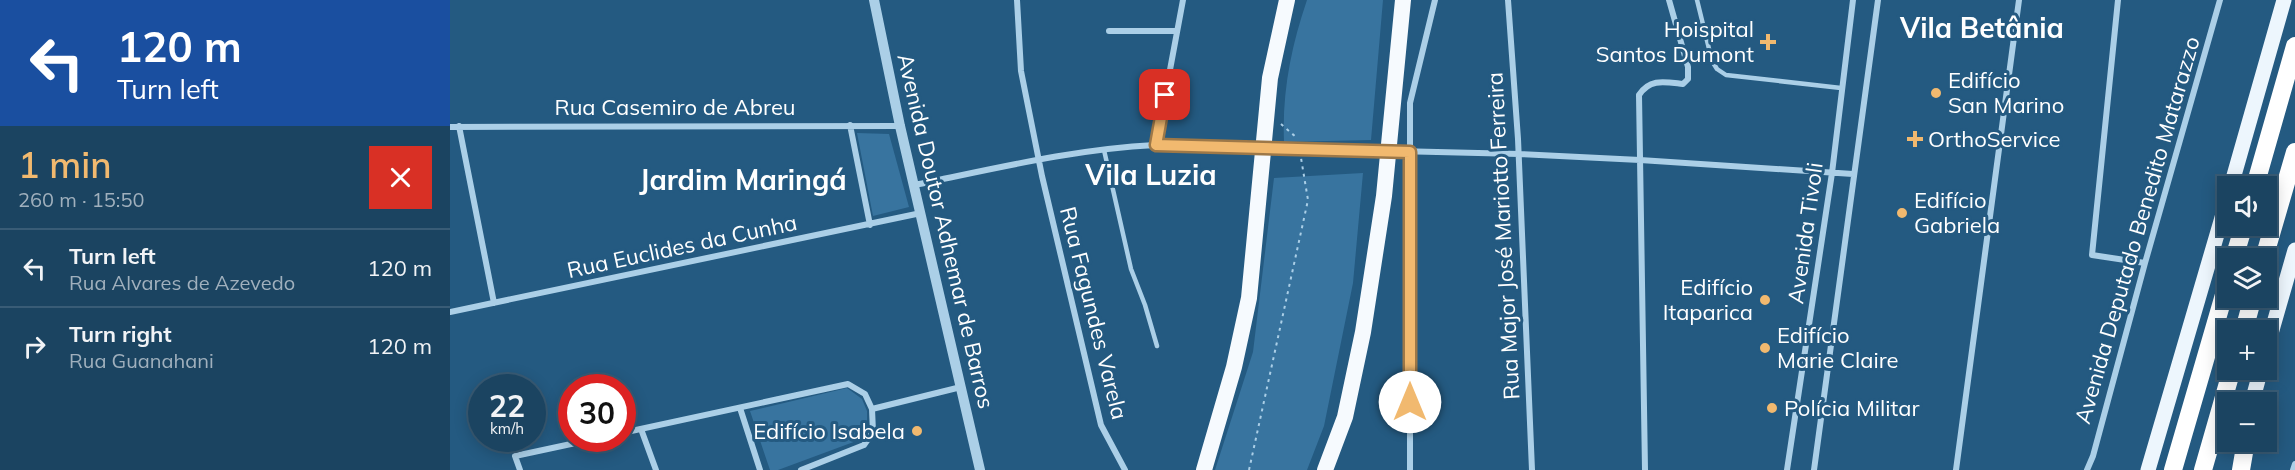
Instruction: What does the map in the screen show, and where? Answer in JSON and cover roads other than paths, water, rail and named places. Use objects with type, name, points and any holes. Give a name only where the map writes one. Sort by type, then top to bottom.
[{"type":"highway","points":[[1204,470],[1234,367],[1249,298],[1270,78],[1287,0]]},
{"type":"highway","points":[[1325,470],[1345,417],[1363,332],[1384,196],[1403,0]]},
{"type":"highway","points":[[2258,176],[2295,46]]},
{"type":"highway","points":[[2267,248],[2295,152]]},
{"type":"highway","points":[[2174,470],[2221,308]]},
{"type":"highway","points":[[2203,470],[2229,380]]},
{"type":"highway","points":[[2241,470],[2244,452]]},
{"type":"main road","points":[[2234,176],[2284,0]]},
{"type":"main road","points":[[2148,470],[2217,235]]},
{"type":"main road","points":[[2275,320],[2295,250]]},
{"type":"main road","points":[[2232,470],[2238,452]]},
{"type":"street","name":"Avenida Doutor Adhemar de Barros","points":[[874,0],[900,126],[980,470]]},
{"type":"street","name":"Rua Fagundes Varela","points":[[1017,0],[1021,71],[1039,160],[1101,425],[1125,470]]},
{"type":"street","points":[[1156,145],[1183,0]]},
{"type":"street","points":[[1410,470],[1410,103],[1435,0]]},
{"type":"street","name":"Rua Major José Mariotto Ferreira","points":[[1508,0],[1519,154],[1532,470]]},
{"type":"street","points":[[1645,470],[1639,95],[1644,88],[1657,81],[1683,84],[1688,79],[1688,67],[1669,0]]},
{"type":"street","name":"Avenida Tivoli","points":[[1787,470],[1832,173],[1853,0]]},
{"type":"street","name":"Avenida Tivoli","points":[[1814,470],[1878,0]]},
{"type":"street","points":[[1956,470],[2019,0]]},
{"type":"street","points":[[2118,0],[2092,255],[2145,263]]},
{"type":"street","name":"Avenida Deputado Benedito Matarazzo","points":[[2087,470],[2093,456],[2220,0]]},
{"type":"street","points":[[1109,31],[1176,31]]},
{"type":"street","points":[[850,125],[870,225]]},
{"type":"street","points":[[459,126],[494,303]]},
{"type":"street","name":"Rua Casemiro de Abreu","points":[[450,127],[900,126]]},
{"type":"street","points":[[914,185],[1039,160],[1156,145],[1519,154],[1853,174]]},
{"type":"street","name":"Rua Euclides da Cunha","points":[[450,312],[921,213]]},
{"type":"street","points":[[636,430],[848,384],[866,394],[872,409],[873,432],[864,445],[801,470]]},
{"type":"street","points":[[872,409],[961,387]]},
{"type":"street","points":[[740,408],[759,470]]},
{"type":"street","points":[[641,429],[656,470]]},
{"type":"street","points":[[520,470],[515,456],[558,447]]},
{"type":"street","points":[[2293,470],[2295,464]]},
{"type":"lane","points":[[1697,0],[1712,61],[1717,69],[1726,75],[1841,88]]},
{"type":"lane","points":[[1104,150],[1131,269],[1157,346]]},
{"type":"place","name":"Hoispital Santos Dumont","points":[[1768,42]]},
{"type":"place","name":"Edifício San Marino","points":[[1936,93]]},
{"type":"place","name":"OrthoService","points":[[1915,139]]},
{"type":"place","name":"Edifício Gabriela","points":[[1902,213]]},
{"type":"place","name":"Edifício Itaparica","points":[[1765,300]]},
{"type":"place","name":"Edifício Marie Claire","points":[[1765,348]]},
{"type":"place","name":"Polícia Militar","points":[[1772,408]]},
{"type":"place","name":"Edifício Isabela","points":[[917,431]]},
{"type":"district","name":"Vila Betânia","points":[[1982,27]]},
{"type":"district","name":"Vila Luzia","points":[[1151,174]]},
{"type":"district","name":"Jardim Maringá","points":[[743,179]]}]
